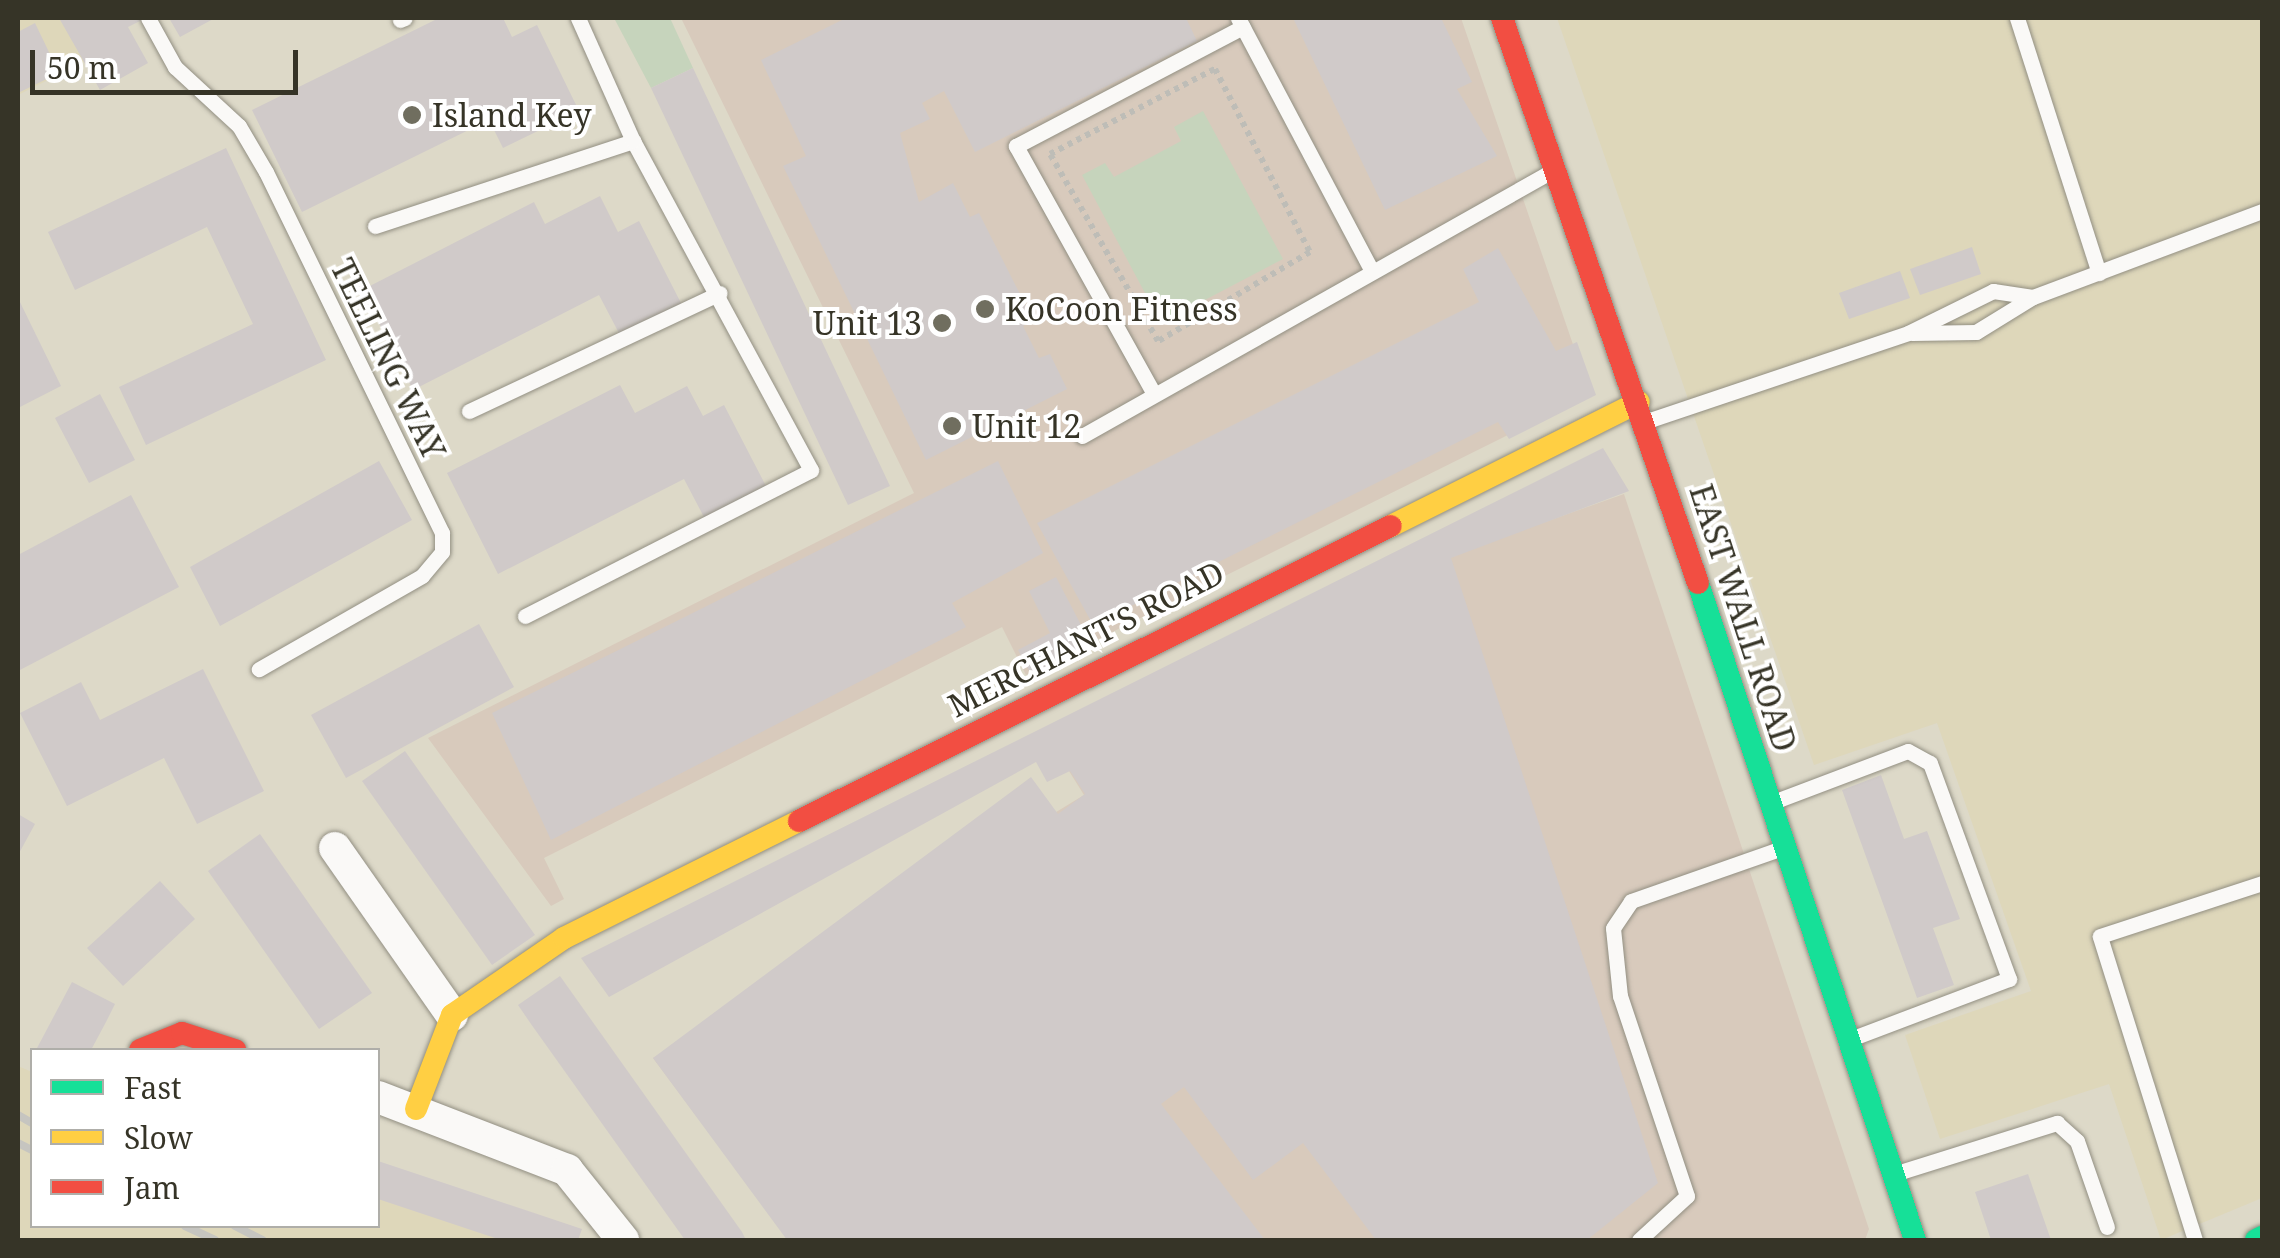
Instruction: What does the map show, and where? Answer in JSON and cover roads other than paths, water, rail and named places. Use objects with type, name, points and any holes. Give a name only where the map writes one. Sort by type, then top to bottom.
[{"type":"street","name":"EAST WALL ROAD","points":[[1502,18],[1552,171],[1642,412],[1915,1240]]},
{"type":"street","name":"MERCHANT'S ROAD","points":[[452,1014],[564,938],[1642,412]]},
{"type":"street","points":[[334,848],[452,1014],[416,1109]]},
{"type":"street","points":[[145,1048],[182,1033],[229,1048]]},
{"type":"street","points":[[380,1097],[566,1170],[623,1240]]},
{"type":"lane","name":"TEELING WAY","points":[[148,18],[175,67],[239,126],[266,172],[442,533],[442,552],[422,576],[258,669]]},
{"type":"lane","points":[[525,616],[811,470],[720,292],[633,141],[578,18]]},
{"type":"lane","points":[[2017,18],[2098,274]]},
{"type":"lane","points":[[1154,394],[1016,146],[1241,22],[1372,271]]},
{"type":"lane","points":[[375,226],[633,141]]},
{"type":"lane","points":[[1082,436],[1552,171]]},
{"type":"lane","points":[[1908,334],[1976,332],[2033,297],[2262,210]]},
{"type":"lane","points":[[1642,412],[1908,334],[1994,291],[2033,297]]},
{"type":"lane","points":[[470,412],[720,292]]},
{"type":"lane","points":[[1770,804],[1908,751],[1930,762],[2010,979],[1847,1040]]},
{"type":"lane","points":[[1639,1240],[1687,1196],[1620,996],[1613,928],[1630,900],[1784,847]]},
{"type":"lane","points":[[2195,1240],[2100,936],[2262,883]]},
{"type":"lane","points":[[1893,1174],[2057,1123],[2077,1141],[2106,1227]]},
{"type":"railway","points":[[18,1115],[30,1122]]},
{"type":"railway","points":[[18,1143],[30,1149]]},
{"type":"railway","points":[[189,1228],[215,1240]]},
{"type":"railway","points":[[239,1228],[263,1240]]},
{"type":"place","name":"Island Key","points":[[412,115]]},
{"type":"place","name":"KoCoon Fitness","points":[[985,309]]},
{"type":"place","name":"Unit 13","points":[[942,323]]},
{"type":"place","name":"Unit 12","points":[[952,426]]}]
